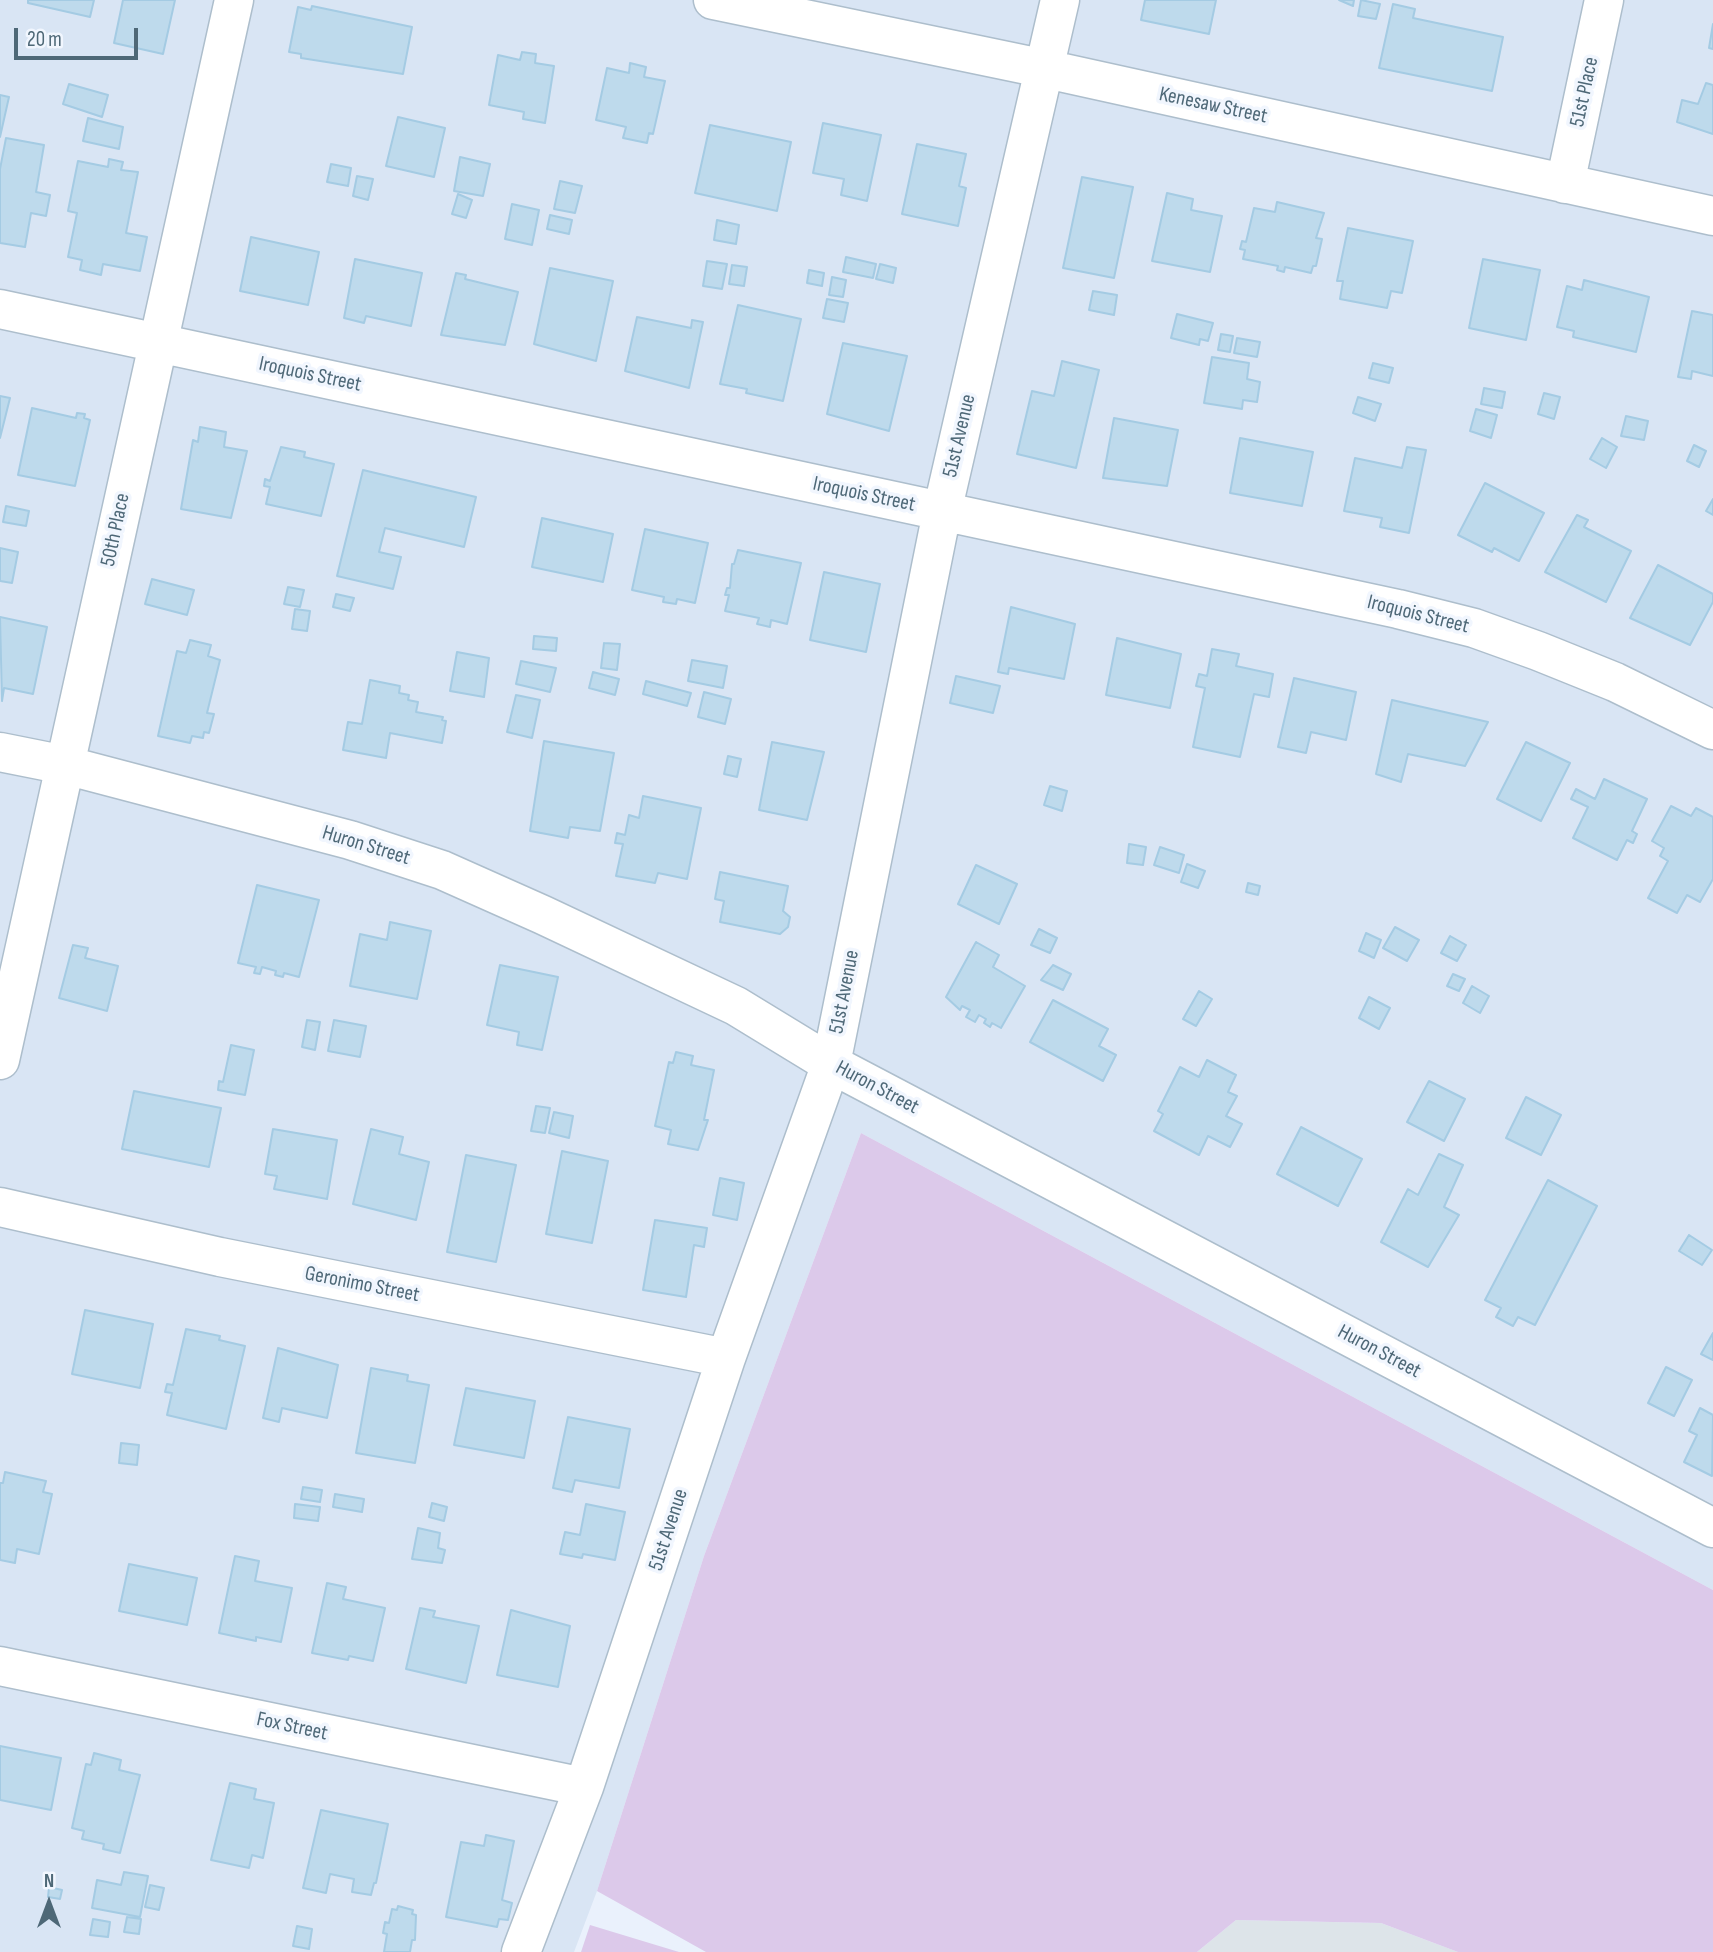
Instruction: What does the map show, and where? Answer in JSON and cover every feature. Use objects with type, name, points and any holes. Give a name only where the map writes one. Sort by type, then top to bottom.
[{"type":"street","name":"50th Place","points":[[0,1060],[234,0]]},
{"type":"street","name":"Kenesaw Street","points":[[713,0],[1046,69],[1713,216]]},
{"type":"street","name":"51st Avenue","points":[[521,1952],[584,1787],[726,1358],[831,1064],[942,512],[1060,0]]},
{"type":"street","name":"51st Place","points":[[1566,184],[1604,0]]},
{"type":"street","name":"Iroquois Street","points":[[0,310],[157,341],[1244,575],[1474,628],[1615,682],[1713,730]]},
{"type":"street","name":"Huron Street","points":[[0,752],[65,765],[350,840],[443,870],[736,1006],[831,1064],[1713,1528]]},
{"type":"street","name":"Geronimo Street","points":[[0,1207],[220,1257],[726,1358]]},
{"type":"street","name":"Fox Street","points":[[0,1666],[584,1787]]},
{"type":"shaded area","points":[[0,0],[1713,0],[1713,1590],[861,1133],[704,1556],[597,1891],[574,1952],[0,1952]]},
{"type":"shaded area","points":[[861,1133],[1713,1590],[1713,1952],[1458,1952],[1381,1923],[1236,1920],[1197,1952],[706,1952],[597,1891],[704,1556]]},
{"type":"shaded area","points":[[1236,1920],[1381,1923],[1458,1952],[1197,1952]]},
{"type":"shaded area","points":[[590,1925],[679,1952],[581,1952]]},
{"type":"building","points":[[28,0],[94,0],[90,17],[28,3]]},
{"type":"building","points":[[123,0],[175,0],[163,54],[114,43]]},
{"type":"building","points":[[1145,0],[1216,0],[1209,34],[1141,20]]},
{"type":"building","points":[[1339,0],[1354,0],[1353,6]]},
{"type":"building","points":[[1361,0],[1380,4],[1376,19],[1358,16]]},
{"type":"building","points":[[1393,4],[1415,9],[1413,18],[1503,37],[1492,91],[1379,68]]},
{"type":"building","points":[[312,6],[412,27],[403,74],[301,58],[301,54],[289,52],[298,7],[311,10]]},
{"type":"building","points":[[1713,24],[1713,49],[1709,48]]},
{"type":"building","points":[[522,52],[536,54],[535,63],[554,66],[545,123],[523,119],[524,112],[489,105],[498,55],[520,60]]},
{"type":"building","points":[[630,63],[646,67],[644,77],[665,81],[653,134],[649,133],[647,143],[623,138],[626,127],[596,120],[607,68],[629,73]]},
{"type":"building","points":[[1706,83],[1713,85],[1713,134],[1677,122],[1682,100],[1698,104]]},
{"type":"building","points":[[69,84],[108,95],[102,117],[63,104]]},
{"type":"building","points":[[0,95],[9,97],[0,137]]},
{"type":"building","points":[[398,117],[445,128],[434,177],[386,166]]},
{"type":"building","points":[[88,118],[123,127],[119,149],[83,141]]},
{"type":"building","points":[[823,123],[881,135],[867,201],[841,195],[844,179],[813,173]]},
{"type":"building","points":[[710,125],[791,142],[777,211],[695,193]]},
{"type":"building","points":[[6,138],[44,145],[36,192],[50,195],[46,216],[31,213],[25,247],[0,243],[0,169]]},
{"type":"building","points":[[917,144],[966,154],[959,186],[966,188],[958,226],[902,214]]},
{"type":"building","points":[[460,157],[490,164],[483,196],[454,191]]},
{"type":"building","points":[[109,159],[123,162],[121,170],[138,172],[126,233],[147,237],[140,271],[103,264],[101,275],[80,270],[82,260],[68,257],[77,213],[68,211],[78,161],[108,167]]},
{"type":"building","points":[[331,164],[351,168],[348,186],[327,182]]},
{"type":"building","points":[[357,176],[373,179],[368,200],[353,196]]},
{"type":"building","points":[[1082,177],[1133,187],[1114,278],[1063,268]]},
{"type":"building","points":[[560,181],[582,186],[575,213],[554,209]]},
{"type":"building","points":[[1167,193],[1193,199],[1191,210],[1222,216],[1210,272],[1152,261]]},
{"type":"building","points":[[458,194],[472,200],[466,218],[452,214]]},
{"type":"building","points":[[1277,202],[1324,213],[1316,238],[1322,239],[1316,266],[1313,266],[1311,273],[1285,267],[1284,272],[1277,270],[1278,266],[1243,259],[1245,250],[1240,249],[1242,241],[1246,242],[1254,208],[1275,212]]},
{"type":"building","points":[[512,204],[539,210],[532,245],[505,239]]},
{"type":"building","points":[[550,215],[572,220],[569,234],[547,229]]},
{"type":"building","points":[[717,220],[739,225],[736,244],[714,240]]},
{"type":"building","points":[[1348,228],[1413,241],[1402,293],[1391,291],[1387,308],[1340,299],[1343,281],[1337,281]]},
{"type":"building","points":[[251,237],[319,252],[308,305],[240,291]]},
{"type":"building","points":[[846,257],[876,264],[873,278],[843,272]]},
{"type":"building","points":[[355,259],[422,273],[411,326],[366,316],[364,323],[344,318]]},
{"type":"building","points":[[1483,259],[1540,270],[1526,340],[1469,328]]},
{"type":"building","points":[[707,261],[727,264],[722,289],[703,286]]},
{"type":"building","points":[[880,264],[896,268],[893,283],[876,279]]},
{"type":"building","points":[[732,265],[747,267],[744,286],[729,284]]},
{"type":"building","points":[[550,268],[613,281],[596,361],[534,344]]},
{"type":"building","points":[[809,270],[824,273],[822,286],[807,283]]},
{"type":"building","points":[[456,273],[466,275],[465,279],[518,292],[505,345],[441,335]]},
{"type":"building","points":[[832,277],[846,280],[843,297],[829,295]]},
{"type":"building","points":[[1584,280],[1649,297],[1636,352],[1573,337],[1574,331],[1557,327],[1567,286],[1582,290]]},
{"type":"building","points":[[1093,291],[1117,295],[1114,315],[1089,310]]},
{"type":"building","points":[[827,299],[848,303],[844,322],[823,318]]},
{"type":"building","points":[[738,305],[801,319],[783,401],[746,393],[747,389],[720,384]]},
{"type":"building","points":[[1692,311],[1713,315],[1713,376],[1692,371],[1691,379],[1678,377]]},
{"type":"building","points":[[1177,314],[1213,323],[1208,341],[1200,339],[1199,345],[1171,338]]},
{"type":"building","points":[[637,317],[691,328],[692,320],[703,322],[689,388],[625,371]]},
{"type":"building","points":[[1221,334],[1233,336],[1230,352],[1218,350]]},
{"type":"building","points":[[1237,338],[1260,342],[1257,357],[1234,353]]},
{"type":"building","points":[[843,343],[907,356],[889,431],[827,414]]},
{"type":"building","points":[[1212,357],[1249,363],[1247,379],[1260,382],[1257,402],[1243,400],[1242,409],[1204,403]]},
{"type":"building","points":[[1062,361],[1099,370],[1076,468],[1017,454],[1032,391],[1054,396]]},
{"type":"building","points":[[1373,363],[1393,368],[1389,383],[1369,378]]},
{"type":"building","points":[[1484,388],[1505,392],[1502,408],[1481,404]]},
{"type":"building","points":[[1544,393],[1560,397],[1554,419],[1538,414]]},
{"type":"building","points":[[0,396],[10,398],[0,438]]},
{"type":"building","points":[[1358,397],[1381,404],[1375,421],[1353,413]]},
{"type":"building","points":[[32,408],[76,418],[77,413],[85,414],[84,418],[90,420],[75,486],[18,475]]},
{"type":"building","points":[[1476,409],[1497,415],[1491,438],[1470,431]]},
{"type":"building","points":[[1626,416],[1648,421],[1644,440],[1621,436]]},
{"type":"building","points":[[1114,418],[1178,430],[1167,486],[1103,478]]},
{"type":"building","points":[[200,427],[226,432],[224,447],[247,451],[231,518],[181,509],[193,440],[198,442]]},
{"type":"building","points":[[1240,438],[1313,452],[1302,506],[1230,493]]},
{"type":"building","points":[[1602,438],[1617,447],[1606,468],[1590,459]]},
{"type":"building","points":[[1694,445],[1706,451],[1699,467],[1687,461]]},
{"type":"building","points":[[281,447],[305,452],[304,457],[334,464],[321,516],[266,504],[270,487],[264,486],[265,479],[270,481]]},
{"type":"building","points":[[1407,447],[1426,450],[1409,533],[1380,527],[1382,518],[1344,511],[1355,458],[1402,468]]},
{"type":"building","points":[[363,470],[476,497],[464,547],[385,528],[379,552],[401,557],[393,589],[337,576]]},
{"type":"building","points":[[1485,483],[1544,513],[1519,561],[1494,548],[1492,552],[1458,535]]},
{"type":"building","points":[[1713,499],[1713,515],[1706,511]]},
{"type":"building","points":[[6,506],[29,511],[26,526],[3,522]]},
{"type":"building","points":[[1577,515],[1588,520],[1584,527],[1631,551],[1606,602],[1545,572]]},
{"type":"building","points":[[542,518],[613,534],[603,582],[532,567]]},
{"type":"building","points":[[645,529],[708,543],[695,603],[677,599],[676,604],[663,602],[664,597],[632,590]]},
{"type":"building","points":[[0,548],[18,552],[12,583],[0,581]]},
{"type":"building","points":[[738,550],[801,563],[787,624],[771,620],[770,627],[757,624],[759,618],[725,611],[729,595],[725,595],[727,588],[730,588],[732,564]]},
{"type":"building","points":[[1658,565],[1713,594],[1713,602],[1690,645],[1630,618]]},
{"type":"building","points":[[824,572],[880,584],[866,652],[810,640]]},
{"type":"building","points":[[152,579],[194,590],[187,615],[145,604]]},
{"type":"building","points":[[288,587],[304,590],[300,607],[284,604]]},
{"type":"building","points":[[336,594],[354,598],[350,611],[333,607]]},
{"type":"building","points":[[1011,607],[1075,624],[1064,679],[1009,668],[1008,674],[998,672]]},
{"type":"building","points":[[295,609],[310,611],[307,631],[292,629]]},
{"type":"building","points":[[0,617],[47,627],[33,694],[4,688],[2,701]]},
{"type":"building","points":[[534,636],[557,638],[556,651],[533,649]]},
{"type":"building","points":[[1117,638],[1181,654],[1170,708],[1106,695]]},
{"type":"building","points":[[190,640],[211,645],[208,656],[220,660],[207,713],[214,714],[209,733],[204,732],[203,738],[192,736],[190,743],[158,736],[177,651],[186,653]]},
{"type":"building","points":[[604,643],[620,644],[617,670],[601,668]]},
{"type":"building","points":[[1212,649],[1239,654],[1236,666],[1273,674],[1269,697],[1254,694],[1240,757],[1193,747],[1205,688],[1196,686],[1199,674],[1207,676]]},
{"type":"building","points":[[457,652],[489,658],[484,697],[450,691]]},
{"type":"building","points":[[692,660],[727,666],[723,688],[688,681]]},
{"type":"building","points":[[521,661],[556,668],[550,692],[516,684]]},
{"type":"building","points":[[593,672],[619,679],[615,695],[589,688]]},
{"type":"building","points":[[956,676],[1000,686],[993,713],[950,703]]},
{"type":"building","points":[[1294,678],[1356,692],[1346,740],[1311,732],[1306,753],[1278,747]]},
{"type":"building","points":[[370,680],[400,686],[399,693],[409,695],[408,700],[418,702],[416,712],[443,717],[442,720],[446,721],[442,743],[390,733],[386,758],[343,750],[348,722],[362,724]]},
{"type":"building","points":[[646,681],[691,693],[687,706],[643,694]]},
{"type":"building","points":[[704,692],[731,699],[725,724],[698,717]]},
{"type":"building","points":[[516,695],[540,700],[532,738],[507,732]]},
{"type":"building","points":[[1392,700],[1488,722],[1465,766],[1408,754],[1401,782],[1376,774]]},
{"type":"building","points":[[544,741],[614,753],[600,831],[570,827],[568,838],[530,831]]},
{"type":"building","points":[[772,742],[824,752],[807,820],[759,810]]},
{"type":"building","points":[[1526,742],[1570,763],[1541,821],[1497,799]]},
{"type":"building","points":[[728,756],[741,759],[737,777],[724,774]]},
{"type":"building","points":[[1604,779],[1647,799],[1632,831],[1637,834],[1633,843],[1627,840],[1617,860],[1573,838],[1588,807],[1571,799],[1576,789],[1595,799]]},
{"type":"building","points":[[1050,786],[1067,791],[1062,811],[1044,805]]},
{"type":"building","points":[[643,796],[701,808],[687,879],[658,873],[655,883],[616,876],[623,844],[615,843],[617,833],[625,835],[629,815],[639,818]]},
{"type":"building","points":[[1671,806],[1691,816],[1696,808],[1713,817],[1713,879],[1700,902],[1687,895],[1677,913],[1648,898],[1668,861],[1660,856],[1664,848],[1652,841]]},
{"type":"building","points":[[1129,844],[1146,847],[1143,865],[1127,863]]},
{"type":"building","points":[[1160,847],[1184,855],[1179,873],[1154,865]]},
{"type":"building","points":[[1187,864],[1205,871],[1198,888],[1181,882]]},
{"type":"building","points":[[976,865],[1017,884],[999,924],[958,904]]},
{"type":"building","points":[[720,872],[788,886],[783,911],[790,917],[788,927],[780,934],[720,922],[724,901],[715,899]]},
{"type":"building","points":[[1248,883],[1260,886],[1258,895],[1246,892]]},
{"type":"building","points":[[257,885],[319,900],[299,977],[284,973],[283,977],[275,975],[276,971],[262,967],[260,974],[254,973],[256,967],[238,963]]},
{"type":"building","points":[[390,922],[431,931],[417,999],[350,986],[360,934],[387,940]]},
{"type":"building","points":[[1395,927],[1419,940],[1407,961],[1383,948]]},
{"type":"building","points":[[1039,929],[1057,938],[1050,953],[1031,945]]},
{"type":"building","points":[[1366,933],[1381,940],[1374,958],[1359,951]]},
{"type":"building","points":[[1450,936],[1466,945],[1457,961],[1441,953]]},
{"type":"building","points":[[976,942],[999,955],[993,967],[1025,986],[1001,1028],[992,1023],[990,1027],[984,1023],[986,1019],[979,1015],[975,1022],[966,1017],[970,1010],[962,1006],[960,1010],[946,997]]},
{"type":"building","points":[[73,945],[88,948],[85,958],[118,966],[107,1011],[59,998]]},
{"type":"building","points":[[500,965],[558,977],[542,1050],[517,1045],[519,1032],[487,1025]]},
{"type":"building","points":[[1053,965],[1071,974],[1063,990],[1041,980]]},
{"type":"building","points":[[1453,974],[1465,979],[1459,991],[1447,986]]},
{"type":"building","points":[[1472,986],[1489,996],[1480,1013],[1463,1003]]},
{"type":"building","points":[[1199,991],[1212,999],[1196,1026],[1183,1019]]},
{"type":"building","points":[[1369,997],[1390,1008],[1379,1029],[1359,1018]]},
{"type":"building","points":[[1053,1000],[1108,1029],[1099,1046],[1116,1055],[1103,1081],[1030,1042]]},
{"type":"building","points":[[307,1020],[320,1022],[315,1050],[302,1047]]},
{"type":"building","points":[[334,1020],[366,1026],[360,1057],[328,1051]]},
{"type":"building","points":[[231,1045],[254,1050],[245,1095],[218,1090],[219,1081],[223,1082]]},
{"type":"building","points":[[676,1052],[693,1056],[691,1065],[714,1070],[704,1120],[708,1120],[698,1150],[668,1144],[671,1130],[655,1126],[669,1062],[673,1063]]},
{"type":"building","points":[[1207,1060],[1236,1075],[1228,1092],[1237,1096],[1226,1116],[1242,1124],[1230,1147],[1208,1136],[1199,1155],[1154,1131],[1163,1114],[1158,1111],[1180,1067],[1199,1077]]},
{"type":"building","points":[[1429,1081],[1465,1099],[1444,1141],[1407,1122]]},
{"type":"building","points":[[134,1091],[221,1108],[209,1167],[122,1149]]},
{"type":"building","points":[[1526,1097],[1561,1115],[1541,1155],[1506,1138]]},
{"type":"building","points":[[536,1106],[550,1108],[545,1133],[531,1131]]},
{"type":"building","points":[[554,1112],[573,1116],[569,1138],[549,1133]]},
{"type":"building","points":[[1301,1127],[1362,1159],[1338,1206],[1277,1174]]},
{"type":"building","points":[[273,1129],[337,1140],[327,1199],[274,1189],[277,1176],[265,1174]]},
{"type":"building","points":[[371,1129],[403,1137],[399,1154],[429,1162],[416,1220],[353,1204]]},
{"type":"building","points":[[562,1151],[608,1161],[592,1243],[546,1234]]},
{"type":"building","points":[[1439,1154],[1463,1165],[1444,1207],[1459,1215],[1428,1267],[1381,1242],[1408,1189],[1418,1195]]},
{"type":"building","points":[[466,1155],[516,1165],[496,1262],[447,1252]]},
{"type":"building","points":[[720,1178],[744,1183],[737,1220],[713,1215]]},
{"type":"building","points":[[1548,1180],[1597,1206],[1535,1325],[1518,1317],[1513,1326],[1496,1317],[1501,1308],[1485,1300]]},
{"type":"building","points":[[655,1220],[707,1228],[704,1247],[694,1245],[686,1297],[643,1290]]},
{"type":"building","points":[[1689,1235],[1712,1250],[1702,1265],[1679,1251]]},
{"type":"building","points":[[85,1310],[153,1324],[140,1388],[72,1374]]},
{"type":"building","points":[[186,1329],[220,1336],[219,1340],[245,1346],[226,1429],[167,1415],[172,1393],[165,1392],[167,1384],[173,1385]]},
{"type":"building","points":[[1713,1333],[1713,1360],[1701,1354]]},
{"type":"building","points":[[278,1348],[338,1365],[327,1418],[282,1408],[279,1422],[263,1418]]},
{"type":"building","points":[[1666,1367],[1692,1380],[1674,1416],[1648,1403]]},
{"type":"building","points":[[371,1368],[408,1375],[407,1381],[429,1385],[415,1463],[356,1453]]},
{"type":"building","points":[[466,1388],[535,1401],[524,1458],[454,1445]]},
{"type":"building","points":[[1700,1408],[1713,1415],[1712,1476],[1684,1462],[1697,1435],[1689,1431]]},
{"type":"building","points":[[568,1417],[630,1429],[619,1488],[575,1480],[572,1492],[553,1488]]},
{"type":"building","points":[[121,1443],[139,1445],[137,1465],[119,1463]]},
{"type":"building","points":[[5,1472],[46,1481],[43,1492],[52,1494],[39,1554],[17,1549],[15,1563],[0,1560],[0,1483],[3,1483]]},
{"type":"building","points":[[303,1487],[322,1490],[320,1502],[301,1499]]},
{"type":"building","points":[[335,1494],[364,1499],[362,1512],[333,1507]]},
{"type":"building","points":[[432,1503],[447,1507],[444,1521],[429,1517]]},
{"type":"building","points":[[295,1504],[320,1507],[318,1521],[294,1518]]},
{"type":"building","points":[[586,1504],[625,1512],[615,1560],[583,1554],[582,1558],[560,1554],[565,1532],[580,1535]]},
{"type":"building","points":[[418,1528],[440,1533],[438,1548],[445,1550],[442,1563],[412,1559]]},
{"type":"building","points":[[235,1556],[259,1561],[255,1581],[292,1588],[281,1642],[256,1637],[256,1641],[219,1633]]},
{"type":"building","points":[[129,1564],[197,1578],[187,1625],[119,1611]]},
{"type":"building","points":[[327,1583],[346,1587],[343,1599],[385,1608],[373,1661],[349,1656],[348,1660],[312,1653]]},
{"type":"building","points":[[420,1608],[435,1611],[433,1617],[479,1626],[466,1683],[406,1669]]},
{"type":"building","points":[[511,1610],[570,1626],[558,1687],[497,1675]]},
{"type":"building","points":[[0,1746],[61,1758],[51,1810],[0,1800]]},
{"type":"building","points":[[94,1753],[121,1760],[119,1770],[140,1775],[120,1853],[103,1849],[104,1844],[82,1839],[84,1831],[72,1828],[86,1764],[91,1765]]},
{"type":"building","points":[[230,1783],[256,1789],[254,1799],[274,1803],[263,1858],[252,1855],[249,1868],[211,1860]]},
{"type":"building","points":[[321,1810],[388,1824],[371,1895],[352,1892],[354,1879],[330,1874],[326,1893],[303,1888]]},
{"type":"building","points":[[486,1835],[514,1841],[502,1900],[512,1903],[508,1920],[499,1919],[497,1927],[446,1917],[461,1842],[484,1846]]},
{"type":"building","points":[[124,1872],[148,1876],[140,1917],[92,1908],[97,1880],[121,1885]]},
{"type":"building","points":[[150,1885],[164,1888],[159,1910],[145,1907]]},
{"type":"building","points":[[49,1887],[62,1890],[60,1899],[48,1897]]},
{"type":"building","points":[[398,1906],[413,1910],[412,1914],[416,1915],[415,1940],[412,1940],[410,1952],[384,1952],[387,1934],[383,1933],[385,1922],[389,1923],[392,1909],[397,1910]]},
{"type":"building","points":[[127,1917],[141,1919],[139,1934],[124,1932]]},
{"type":"building","points":[[93,1919],[110,1922],[108,1937],[90,1935]]},
{"type":"building","points":[[297,1926],[312,1929],[309,1949],[293,1946]]}]
